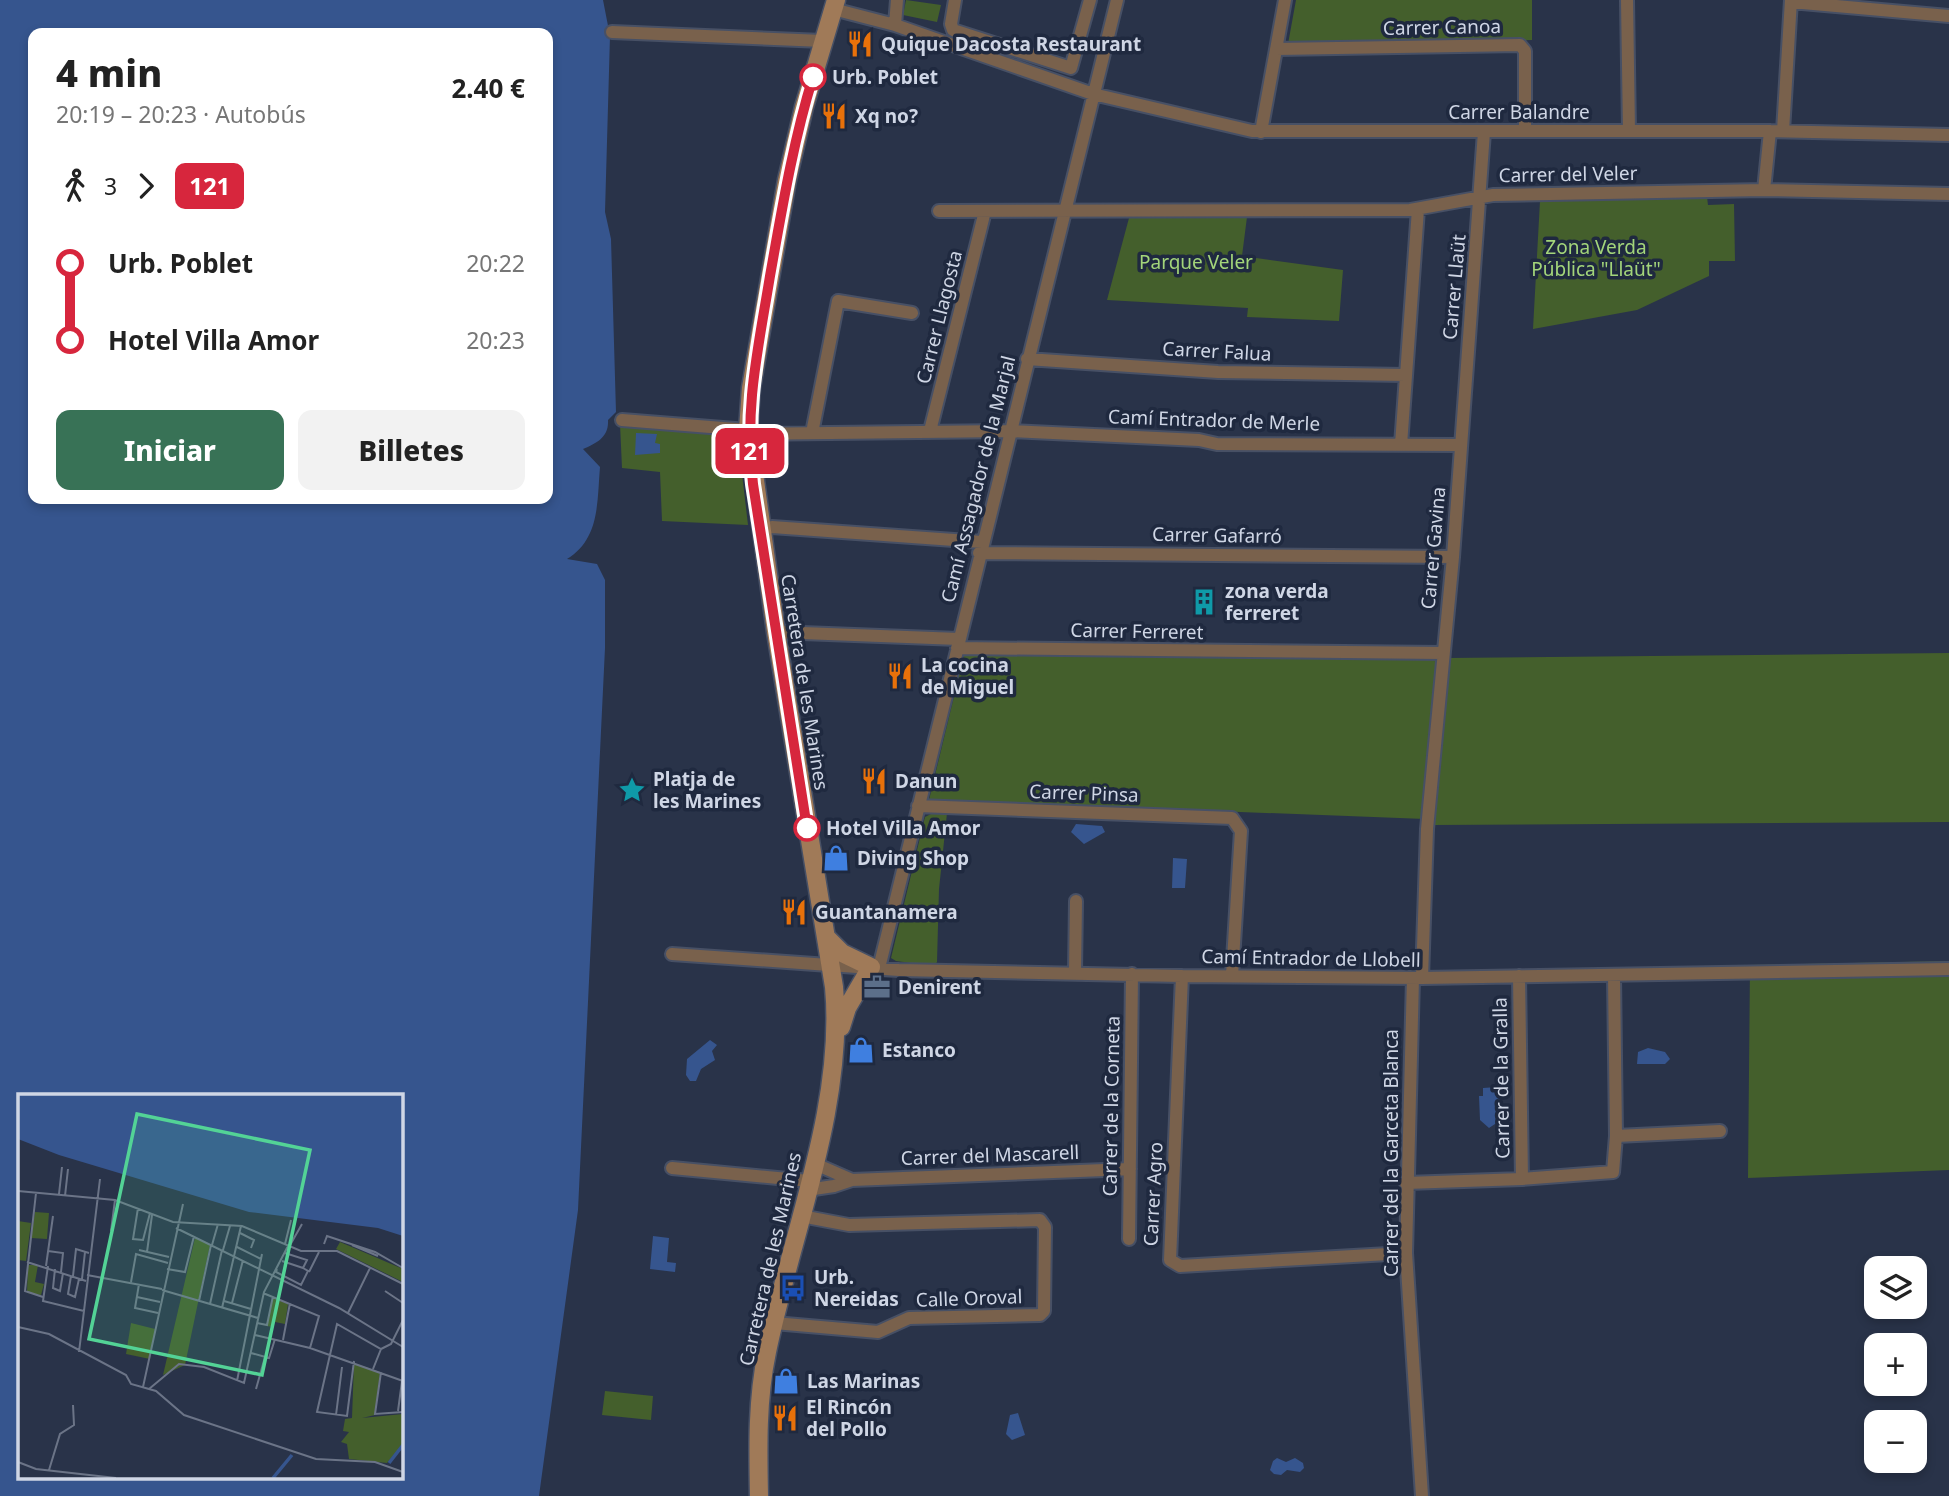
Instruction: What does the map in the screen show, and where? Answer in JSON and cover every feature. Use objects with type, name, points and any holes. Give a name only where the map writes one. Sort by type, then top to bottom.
[{"type":"main road","name":"Carretera de les Marines","points":[[759,1496],[760,1407],[774,1323],[831,1087],[837,1041],[831,966],[775,632],[748,432],[751,388],[787,180],[835,4]]},
{"type":"main road","points":[[826,937],[842,953],[875,968],[847,1008],[837,1041]]},
{"type":"street","points":[[895,25],[897,0]]},
{"type":"street","points":[[955,0],[951,24],[953,30],[1071,68],[1090,0]]},
{"type":"street","name":"Camí Assagador de la Marjal","points":[[875,968],[918,806],[1117,0]]},
{"type":"street","points":[[1261,132],[1285,0]]},
{"type":"street","points":[[1627,0],[1629,131]]},
{"type":"street","points":[[1764,190],[1777,131],[1791,1],[1949,16]]},
{"type":"street","name":"Carrer Balandre","points":[[835,4],[1093,94],[1261,132],[1777,131],[1949,135]]},
{"type":"street","points":[[612,32],[823,41]]},
{"type":"street","name":"Carrer Canoa","points":[[1276,49],[1520,45],[1525,51],[1525,131]]},
{"type":"street","name":"Carrer Llaüt","points":[[1460,445],[1485,132]]},
{"type":"street","name":"Carrer del Veler","points":[[1063,211],[1418,209],[1481,197],[1764,190],[1949,194]]},
{"type":"street","points":[[1401,445],[1418,209]]},
{"type":"street","points":[[939,211],[1063,211]]},
{"type":"street","name":"Carrer Llagosta","points":[[930,431],[985,211]]},
{"type":"street","points":[[812,433],[838,300],[912,313]]},
{"type":"street","name":"Carrer Falua","points":[[1027,359],[1218,372],[1405,375]]},
{"type":"street","name":"Camí Entrador de Merle","points":[[622,421],[748,432],[1009,431],[1199,440],[1217,444],[1460,445]]},
{"type":"street","name":"Carrer Gavina","points":[[1417,978],[1427,829],[1454,557],[1460,445]]},
{"type":"street","name":"Carrer Gafarró","points":[[760,530],[772,527],[981,547],[1454,557]]},
{"type":"street","name":"Carrer Ferreret","points":[[775,632],[958,644],[1443,653]]},
{"type":"street","name":"Carrer Pinsa","points":[[918,806],[1233,818],[1241,831],[1232,976]]},
{"type":"street","points":[[1075,972],[1076,901]]},
{"type":"street","name":"Camí Entrador de Llobell","points":[[672,954],[875,968],[1182,976],[1417,978],[1949,969]]},
{"type":"street","name":"Carrer de la Corneta","points":[[1129,1239],[1132,974]]},
{"type":"street","name":"Carrer de la Gralla","points":[[1406,1183],[1608,1175],[1615,1167],[1616,1136],[1614,975]]},
{"type":"street","name":"Carrer Agro","points":[[1182,976],[1170,1260],[1180,1266],[1406,1253]]},
{"type":"street","name":"Carrer de la Gralla","points":[[1519,976],[1522,1179]]},
{"type":"street","name":"Carrer del la Garceta Blanca","points":[[1417,978],[1406,1183],[1406,1253],[1422,1496]]},
{"type":"street","points":[[1616,1136],[1720,1131]]},
{"type":"street","name":"Carrer del Mascarell","points":[[814,1163],[852,1180]]},
{"type":"street","name":"Carrer del Mascarell","points":[[672,1168],[834,1186],[852,1180],[1130,1169]]},
{"type":"street","name":"Calle Oroval","points":[[774,1323],[878,1332],[909,1318],[1040,1315],[1044,1311],[1045,1227],[1040,1220],[849,1225],[801,1216]]},
{"type":"green space","points":[[906,0],[941,5],[937,22],[903,15]]},
{"type":"green space","points":[[1296,0],[1532,0],[1532,40],[1288,44]]},
{"type":"green space","name":"Zona Verda Pública \"Llaüt\"","points":[[1707,197],[1708,205],[1734,204],[1735,261],[1709,261],[1709,276],[1637,310],[1533,329],[1540,201]]},
{"type":"green space","name":"Parque Veler","points":[[1247,217],[1242,256],[1343,270],[1339,321],[1247,317],[1248,308],[1107,300],[1129,218]]},
{"type":"green space","points":[[620,424],[729,432],[738,440],[748,525],[662,521],[660,472],[622,468]]},
{"type":"green space","points":[[1949,653],[1949,822],[1431,825],[1448,658]]},
{"type":"green space","points":[[964,655],[1438,658],[1425,819],[929,800]]},
{"type":"green space","points":[[933,813],[947,813],[939,889],[937,962],[934,966],[891,958],[925,817]]},
{"type":"green space","points":[[1949,961],[1949,1170],[1748,1178],[1750,965]]},
{"type":"green space","points":[[605,1391],[653,1396],[651,1420],[602,1415]]},
{"type":"water","points":[[0,0],[603,0],[610,36],[605,212],[611,239],[616,412],[608,420],[601,439],[583,449],[600,467],[597,506],[586,541],[567,559],[597,564],[605,580],[605,648],[578,1210],[539,1496],[0,1496]]},
{"type":"water","points":[[636,433],[657,434],[655,443],[660,444],[660,453],[635,455]]},
{"type":"water","points":[[1076,824],[1102,826],[1105,832],[1084,844],[1071,832]]},
{"type":"water","points":[[1173,858],[1187,859],[1185,888],[1172,888]]},
{"type":"water","points":[[710,1040],[717,1045],[712,1051],[715,1060],[701,1069],[696,1081],[690,1081],[686,1075],[687,1059]]},
{"type":"water","points":[[1648,1048],[1665,1052],[1670,1059],[1665,1064],[1637,1064],[1638,1052]]},
{"type":"water","points":[[1497,1087],[1501,1120],[1489,1128],[1480,1120],[1479,1096],[1483,1096],[1483,1088]]},
{"type":"water","points":[[653,1236],[669,1238],[667,1262],[676,1263],[675,1272],[650,1269]]},
{"type":"water","points":[[1018,1413],[1025,1435],[1012,1440],[1006,1434],[1010,1415]]},
{"type":"water","points":[[1277,1458],[1286,1462],[1295,1458],[1303,1463],[1304,1468],[1300,1472],[1287,1470],[1281,1475],[1274,1474],[1270,1470]]},
{"type":"bus line","name":"121","points":[[807,828],[753,484],[748,430],[749,400],[787,180],[813,77]]},
{"type":"place","name":"Quique Dacosta Restaurant","points":[[860,44]]},
{"type":"place","name":"Urb. Poblet","points":[[813,77]]},
{"type":"place","name":"Xq no?","points":[[834,116]]},
{"type":"place","name":"zona verda ferreret","points":[[1204,602]]},
{"type":"place","name":"La cocina de Miguel","points":[[900,676]]},
{"type":"place","name":"Danun","points":[[874,781]]},
{"type":"place","name":"Platja de les Marines","points":[[632,790]]},
{"type":"place","name":"Hotel Villa Amor","points":[[807,828]]},
{"type":"place","name":"Diving Shop","points":[[836,858]]},
{"type":"place","name":"Guantanamera","points":[[794,912]]},
{"type":"place","name":"Denirent","points":[[877,987]]},
{"type":"place","name":"Estanco","points":[[861,1050]]},
{"type":"place","name":"Urb. Nereidas","points":[[793,1288]]},
{"type":"place","name":"Las Marinas","points":[[786,1381]]},
{"type":"place","name":"El Rincón del Pollo","points":[[785,1418]]}]
